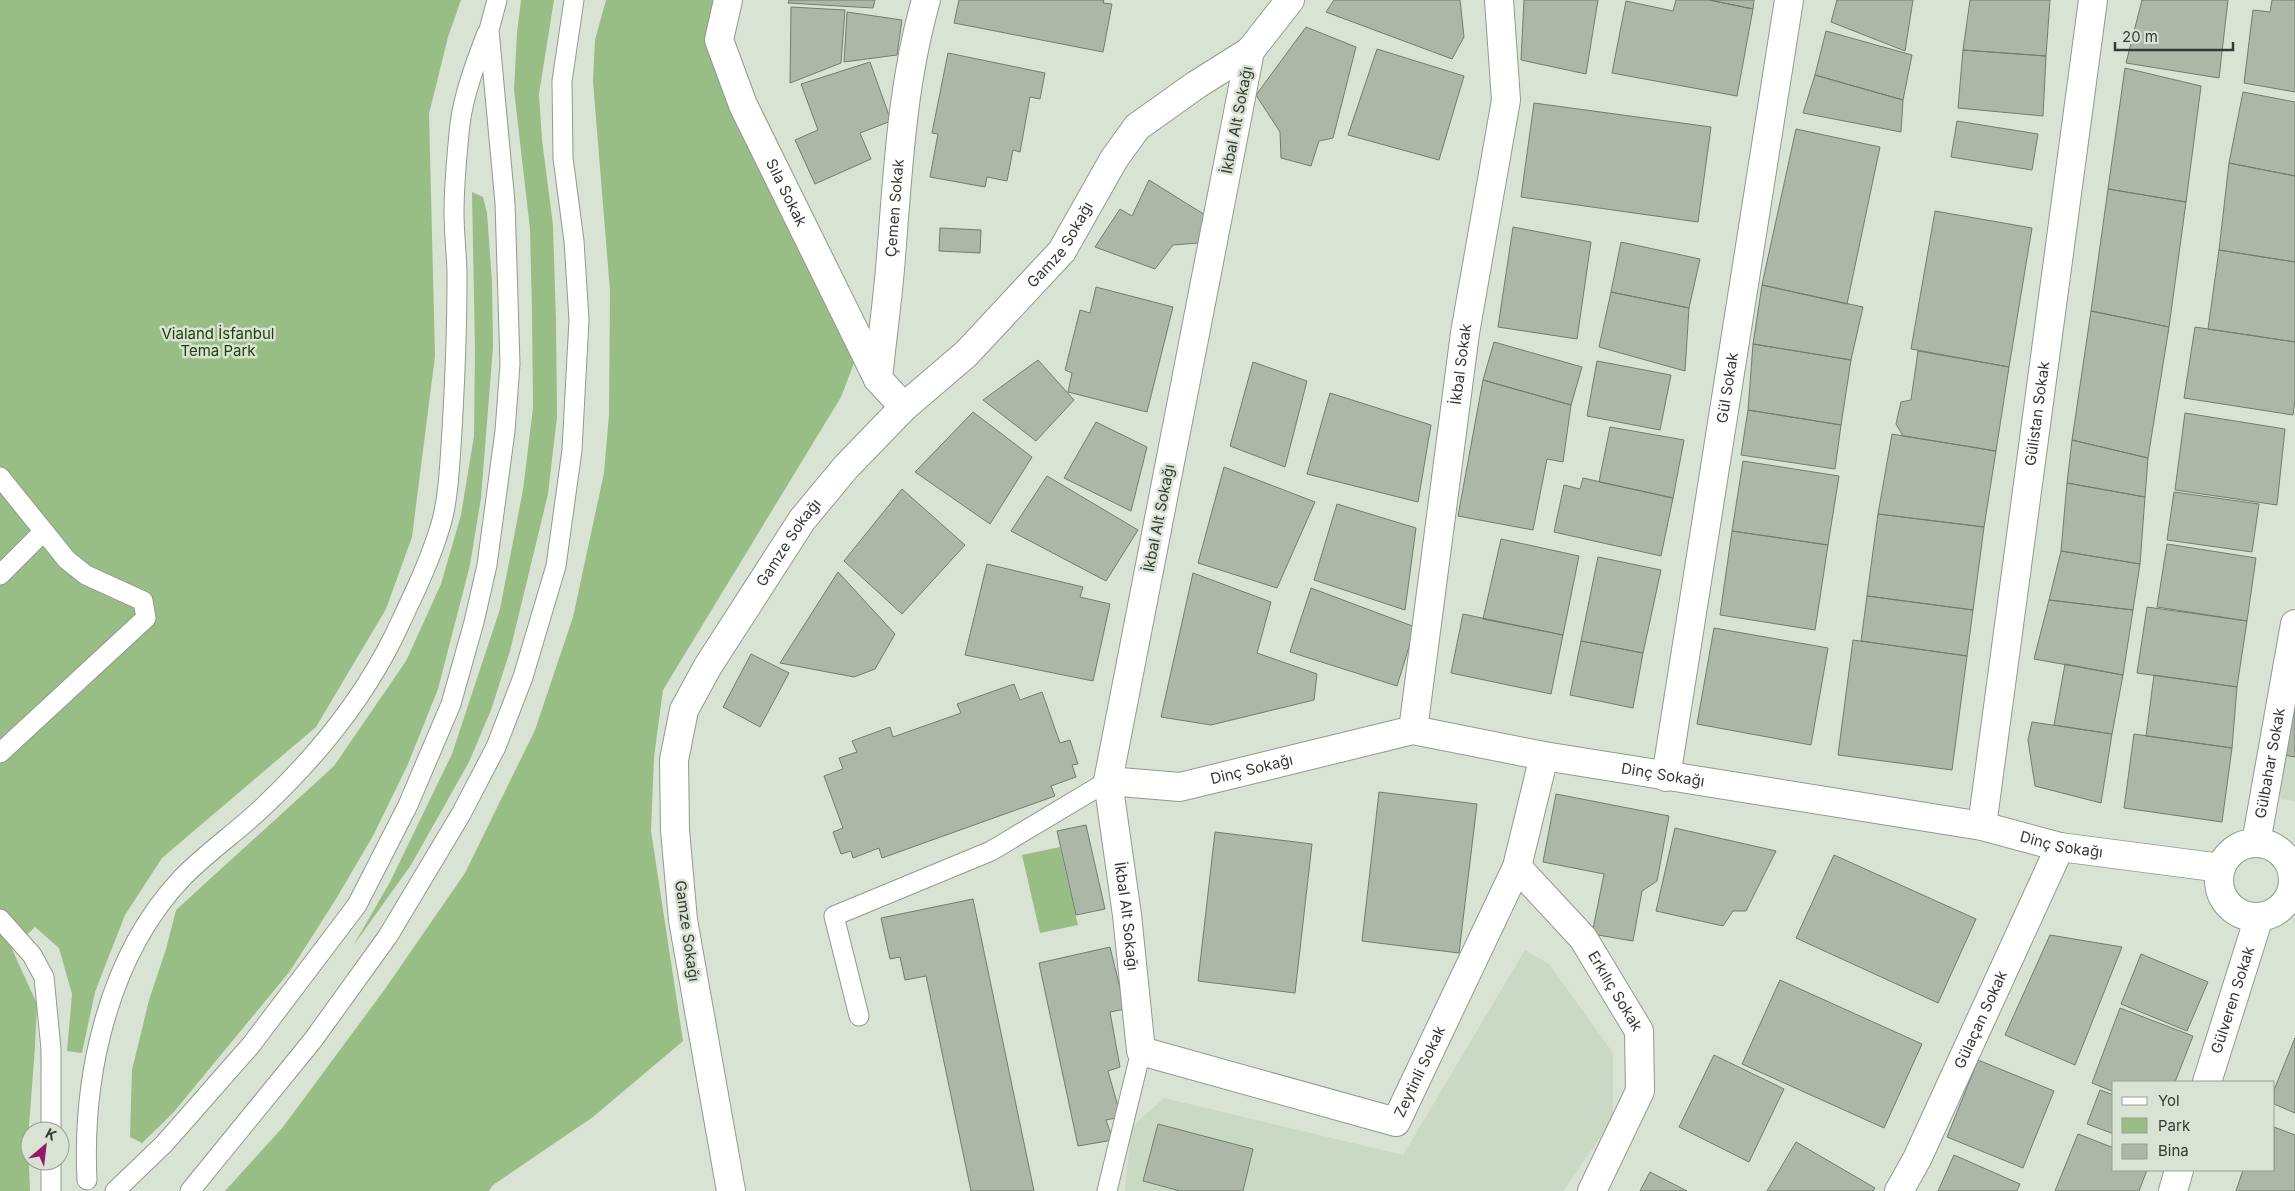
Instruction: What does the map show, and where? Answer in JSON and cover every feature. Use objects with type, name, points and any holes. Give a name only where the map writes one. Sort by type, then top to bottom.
[{"type":"street","name":"Sıla Sokak","points":[[728,0],[720,40],[744,105],[878,379]]},
{"type":"street","name":"Çemen Sokak","points":[[878,379],[891,259],[900,133],[915,36],[926,0]]},
{"type":"street","name":"İkbal Alt Sokağı","points":[[1141,1051],[1127,915],[1108,781],[1250,51],[1290,0]]},
{"type":"street","name":"İkbal Sokak","points":[[1413,730],[1465,333],[1506,100],[1499,0]]},
{"type":"street","name":"Gül Sokak","points":[[1666,777],[1789,0]]},
{"type":"street","name":"Gülistan Sokak","points":[[1982,826],[2093,0]]},
{"type":"street","name":"Gamze Sokağı","points":[[731,1191],[683,920],[674,830],[674,760],[684,710],[708,666],[802,520],[846,467],[904,407],[966,354],[1062,251],[1114,159],[1137,127],[1196,85],[1250,51]]},
{"type":"street","points":[[878,379],[904,407]]},
{"type":"street","name":"Gülbahar Sokak","points":[[2256,843],[2295,624]]},
{"type":"street","name":"Dinç Sokağı","points":[[1108,781],[1180,787],[1413,730],[1544,756],[1666,777],[1982,826],[2060,847],[2221,868]]},
{"type":"street","name":"Zeytinli Sokak","points":[[1141,1051],[1396,1122],[1517,867],[1544,756]]},
{"type":"street","points":[[2262,842],[2284,854],[2292,863],[2293,889],[2288,900],[2280,908],[2270,914],[2259,916],[2246,915],[2227,903],[2219,881],[2221,868],[2227,857],[2237,848],[2262,842]]},
{"type":"street","name":"Gülaçan Sokak","points":[[1899,1191],[1917,1159],[2060,847]]},
{"type":"street","name":"Erkılıç Sokak","points":[[1517,867],[1583,938],[1639,1031],[1640,1091],[1592,1191]]},
{"type":"street","name":"Gülveren Sokak","points":[[2207,1081],[2259,916]]},
{"type":"street","points":[[2173,1191],[2179,1171]]},
{"type":"lane","points":[[87,1180],[85,1137],[99,1043],[112,997],[130,951],[155,912],[181,879],[261,809],[299,772],[366,685],[392,639],[413,595],[442,522],[449,466],[456,375],[457,274],[454,213],[460,122],[472,72],[489,30],[497,0]]},
{"type":"lane","points":[[190,1191],[313,1040],[388,936],[461,814],[496,747],[523,677],[556,566],[572,450],[580,320],[574,241],[563,158],[562,81],[574,0]]},
{"type":"lane","points":[[115,1191],[164,1144],[251,1045],[356,905],[408,805],[451,704],[487,564],[505,431],[510,364],[505,203],[489,30]]},
{"type":"lane","points":[[0,477],[67,560],[86,575],[143,601],[146,618],[0,753]]},
{"type":"lane","points":[[0,575],[43,532]]},
{"type":"lane","points":[[859,1016],[834,916],[991,851],[1108,781]]},
{"type":"lane","points":[[0,919],[32,955],[44,978],[51,1049],[51,1121]]},
{"type":"lane","points":[[1107,1191],[1141,1051]]},
{"type":"lane","points":[[51,1171],[51,1191]]},
{"type":"shaded area","points":[[2295,690],[2295,801],[2281,799],[2277,783]]},
{"type":"shaded area","points":[[1525,950],[1549,964],[1613,1053],[1613,1119],[1563,1191],[1125,1191],[1131,1128],[1164,1098],[1403,1155]]},
{"type":"green space","name":"Vialand İsfanbul Tema Park","points":[[0,0],[461,0],[448,37],[429,114],[435,356],[412,537],[386,609],[316,727],[162,858],[125,915],[95,992],[82,1053],[67,1051],[72,994],[59,948],[35,927],[12,949],[37,1004],[29,1121],[20,1121],[20,1171],[29,1171],[30,1191],[0,1191]]},
{"type":"green space","points":[[521,0],[554,0],[539,94],[542,140],[553,225],[556,321],[557,417],[548,494],[510,651],[491,710],[469,762],[411,865],[353,946],[390,882],[452,754],[500,609],[523,490],[533,408],[530,229],[514,90]]},
{"type":"green space","points":[[606,0],[720,0],[711,43],[842,327],[854,363],[841,397],[663,690],[654,757],[651,831],[683,1041],[593,1117],[493,1185],[489,1191],[225,1191],[283,1127],[385,989],[465,873],[535,730],[573,617],[604,473],[609,415],[610,291],[593,81],[595,40]]},
{"type":"green space","points":[[472,192],[483,197],[487,213],[492,282],[493,347],[481,498],[470,565],[438,689],[408,764],[374,834],[336,899],[290,971],[173,1113],[142,1143],[130,1137],[132,1070],[149,1000],[166,949],[176,910],[334,766],[406,661],[441,584],[461,515],[474,436],[475,350]]},
{"type":"green space","points":[[1060,847],[1078,925],[1040,933],[1022,855]]},
{"type":"building","points":[[789,0],[875,0],[873,8],[788,3]]},
{"type":"building","points":[[959,0],[1104,0],[1103,3],[1112,4],[1103,52],[954,23]]},
{"type":"building","points":[[1334,0],[1460,0],[1464,37],[1452,59],[1326,12]]},
{"type":"building","points":[[1524,0],[1598,0],[1586,74],[1521,60]]},
{"type":"building","points":[[1676,0],[1709,0],[1753,9],[1737,96],[1612,73],[1626,1],[1673,11]]},
{"type":"building","points":[[1709,0],[1754,0],[1753,9]]},
{"type":"building","points":[[1837,0],[1913,0],[1905,51],[1831,22]]},
{"type":"building","points":[[1970,0],[2050,0],[2046,56],[1963,50]]},
{"type":"building","points":[[2142,0],[2228,0],[2219,78],[2126,63]]},
{"type":"building","points":[[2272,0],[2295,0],[2295,92],[2244,83],[2253,10],[2270,12]]},
{"type":"building","points":[[791,7],[845,10],[841,63],[790,83]]},
{"type":"building","points":[[847,12],[902,20],[897,55],[844,62]]},
{"type":"building","points":[[1306,27],[1356,47],[1333,138],[1319,141],[1311,166],[1281,158],[1280,132],[1256,95]]},
{"type":"building","points":[[1826,31],[1912,55],[1903,100],[1815,75]]},
{"type":"building","points":[[1377,49],[1464,76],[1439,160],[1348,135]]},
{"type":"building","points":[[1963,50],[2046,56],[2043,116],[1958,108]]},
{"type":"building","points":[[948,53],[1045,73],[1040,99],[1030,97],[1020,152],[1013,150],[1007,181],[987,177],[985,187],[930,177],[938,134],[932,133]]},
{"type":"building","points":[[870,62],[891,121],[860,133],[871,159],[815,184],[795,140],[818,130],[801,84]]},
{"type":"building","points":[[2125,68],[2201,86],[2186,202],[2108,189]]},
{"type":"building","points":[[1815,75],[1903,100],[1901,132],[1803,113]]},
{"type":"building","points":[[2243,92],[2295,102],[2295,176],[2229,163]]},
{"type":"building","points":[[1534,103],[1711,127],[1698,222],[1521,197]]},
{"type":"building","points":[[1957,121],[2038,134],[2032,170],[1951,157]]},
{"type":"building","points":[[1796,129],[1880,147],[1847,304],[1762,285]]},
{"type":"building","points":[[2229,163],[2295,176],[2295,262],[2219,250]]},
{"type":"building","points":[[1149,180],[1210,218],[1198,243],[1173,245],[1155,269],[1095,247],[1120,209],[1132,216]]},
{"type":"building","points":[[2108,189],[2186,202],[2169,327],[2091,311]]},
{"type":"building","points":[[1935,211],[2032,228],[2009,367],[1911,349]]},
{"type":"building","points":[[1513,227],[1591,242],[1577,339],[1498,327]]},
{"type":"building","points":[[940,228],[981,230],[980,253],[939,251]]},
{"type":"building","points":[[1621,242],[1700,259],[1689,308],[1611,292]]},
{"type":"building","points":[[2219,250],[2295,262],[2295,342],[2208,329]]},
{"type":"building","points":[[1762,285],[1863,307],[1851,360],[1753,344]]},
{"type":"building","points":[[1096,287],[1173,307],[1147,412],[1068,392],[1072,373],[1065,370],[1080,310],[1090,313]]},
{"type":"building","points":[[1611,292],[1689,308],[1685,371],[1599,347]]},
{"type":"building","points":[[2091,311],[2169,327],[2148,458],[2072,440]]},
{"type":"building","points":[[2195,327],[2295,342],[2295,400],[2293,415],[2184,398]]},
{"type":"building","points":[[1494,342],[1582,367],[1571,405],[1483,380]]},
{"type":"building","points":[[1753,344],[1851,360],[1841,425],[1748,410]]},
{"type":"building","points":[[1918,351],[2009,367],[1996,451],[1903,436],[1896,424],[1901,402],[1911,400]]},
{"type":"building","points":[[1038,360],[1074,400],[1036,441],[983,400]]},
{"type":"building","points":[[1597,361],[1671,375],[1660,430],[1587,416]]},
{"type":"building","points":[[1253,362],[1307,381],[1285,467],[1230,446]]},
{"type":"building","points":[[1483,380],[1571,405],[1563,462],[1547,459],[1533,530],[1458,516]]},
{"type":"building","points":[[1330,393],[1431,425],[1418,502],[1307,474]]},
{"type":"building","points":[[1748,410],[1841,425],[1835,469],[1741,455]]},
{"type":"building","points":[[973,412],[1032,457],[990,524],[915,472]]},
{"type":"building","points":[[2185,413],[2285,429],[2277,505],[2175,490]]},
{"type":"building","points":[[1096,422],[1147,447],[1131,511],[1064,478]]},
{"type":"building","points":[[1610,427],[1684,440],[1673,498],[1599,482]]},
{"type":"building","points":[[1892,434],[1996,451],[1984,527],[1878,514]]},
{"type":"building","points":[[2072,440],[2148,458],[2145,497],[2067,483]]},
{"type":"building","points":[[1743,461],[1839,476],[1828,545],[1732,531]]},
{"type":"building","points":[[1224,467],[1315,502],[1277,588],[1198,563]]},
{"type":"building","points":[[1047,476],[1138,530],[1106,581],[1011,531]]},
{"type":"building","points":[[1583,478],[1673,498],[1661,556],[1554,532],[1564,485],[1580,489]]},
{"type":"building","points":[[2067,483],[2145,497],[2140,564],[2061,551]]},
{"type":"building","points":[[902,489],[965,545],[902,614],[844,561]]},
{"type":"building","points":[[2174,492],[2259,504],[2252,552],[2167,540]]},
{"type":"building","points":[[1337,504],[1416,528],[1405,610],[1314,580]]},
{"type":"building","points":[[1878,514],[1984,527],[1973,610],[1867,596]]},
{"type":"building","points":[[1732,531],[1828,545],[1815,630],[1720,615]]},
{"type":"building","points":[[1501,539],[1579,556],[1563,635],[1483,619]]},
{"type":"building","points":[[2167,544],[2256,558],[2247,621],[2157,607]]},
{"type":"building","points":[[2061,551],[2140,564],[2133,610],[2049,600]]},
{"type":"building","points":[[1598,557],[1661,570],[1643,653],[1581,641]]},
{"type":"building","points":[[987,564],[1083,587],[1080,597],[1110,604],[1093,681],[965,655]]},
{"type":"building","points":[[838,572],[895,634],[875,669],[854,677],[780,663]]},
{"type":"building","points":[[1193,573],[1271,602],[1257,653],[1317,674],[1314,700],[1211,725],[1161,717]]},
{"type":"building","points":[[1311,588],[1415,627],[1397,686],[1290,652]]},
{"type":"building","points":[[1867,596],[1973,610],[1967,656],[1861,641]]},
{"type":"building","points":[[2049,600],[2133,610],[2123,675],[2034,659]]},
{"type":"building","points":[[2147,607],[2247,621],[2237,687],[2137,673]]},
{"type":"building","points":[[1463,614],[1563,635],[1551,694],[1451,673]]},
{"type":"building","points":[[1714,628],[1828,648],[1811,745],[1697,724]]},
{"type":"building","points":[[1853,640],[1967,656],[1952,770],[1838,755]]},
{"type":"building","points":[[1581,641],[1643,653],[1633,708],[1570,695]]},
{"type":"building","points":[[751,654],[789,673],[760,727],[723,707]]},
{"type":"building","points":[[2065,664],[2123,675],[2112,734],[2054,725]]},
{"type":"building","points":[[2154,675],[2237,687],[2232,748],[2146,736]]},
{"type":"building","points":[[1014,684],[1020,700],[1042,692],[1060,743],[1070,740],[1078,764],[1072,765],[1076,777],[1051,786],[1055,796],[882,858],[879,848],[853,858],[851,851],[841,854],[833,832],[843,828],[824,776],[843,769],[839,758],[857,752],[852,741],[890,727],[893,737],[961,713],[957,704]]},
{"type":"building","points":[[2295,694],[2295,757],[2284,755]]},
{"type":"building","points":[[2032,722],[2112,734],[2101,803],[2035,786],[2028,740]]},
{"type":"building","points":[[2134,734],[2232,748],[2222,822],[2124,808]]},
{"type":"building","points":[[1379,792],[1477,804],[1459,953],[1362,941]]},
{"type":"building","points":[[1556,794],[1669,816],[1657,881],[1642,891],[1633,941],[1592,934],[1604,874],[1543,862]]},
{"type":"building","points":[[1086,825],[1105,909],[1076,915],[1057,831]]},
{"type":"building","points":[[1675,828],[1776,851],[1746,911],[1733,911],[1723,926],[1656,911]]},
{"type":"building","points":[[1215,832],[1312,844],[1295,993],[1198,981]]},
{"type":"building","points":[[1834,855],[1976,919],[1938,1003],[1796,938]]},
{"type":"building","points":[[973,899],[1034,1191],[971,1191],[926,976],[905,980],[900,957],[890,959],[881,918]]},
{"type":"building","points":[[2050,935],[2122,947],[2075,1065],[2005,1035]]},
{"type":"building","points":[[1110,947],[1125,1009],[1110,1012],[1120,1067],[1108,1071],[1121,1117],[1106,1120],[1113,1140],[1078,1146],[1039,963]]},
{"type":"building","points":[[2141,954],[2208,982],[2187,1031],[2121,1004]]},
{"type":"building","points":[[1780,980],[1922,1044],[1884,1128],[1742,1064]]},
{"type":"building","points":[[2120,1008],[2193,1036],[2175,1081],[2112,1081],[2112,1091],[2092,1083]]},
{"type":"building","points":[[2295,1038],[2295,1113],[2275,1104],[2275,1088]]},
{"type":"building","points":[[1714,1055],[1784,1089],[1749,1162],[1679,1127]]},
{"type":"building","points":[[1978,1060],[2054,1091],[2023,1168],[1947,1137]]},
{"type":"building","points":[[2100,1090],[2112,1094],[2112,1133],[2087,1124]]},
{"type":"building","points":[[1158,1124],[1253,1149],[1243,1191],[1180,1191],[1143,1181]]},
{"type":"building","points":[[2275,1127],[2295,1135],[2295,1191],[2236,1191],[2243,1171],[2275,1171]]},
{"type":"building","points":[[2078,1134],[2112,1147],[2112,1171],[2147,1171],[2139,1191],[2055,1191]]},
{"type":"building","points":[[1796,1142],[1875,1188],[1873,1191],[1767,1191]]},
{"type":"building","points":[[1954,1155],[2020,1184],[2017,1191],[1938,1191]]},
{"type":"building","points":[[1650,1172],[1687,1191],[1640,1191]]}]
